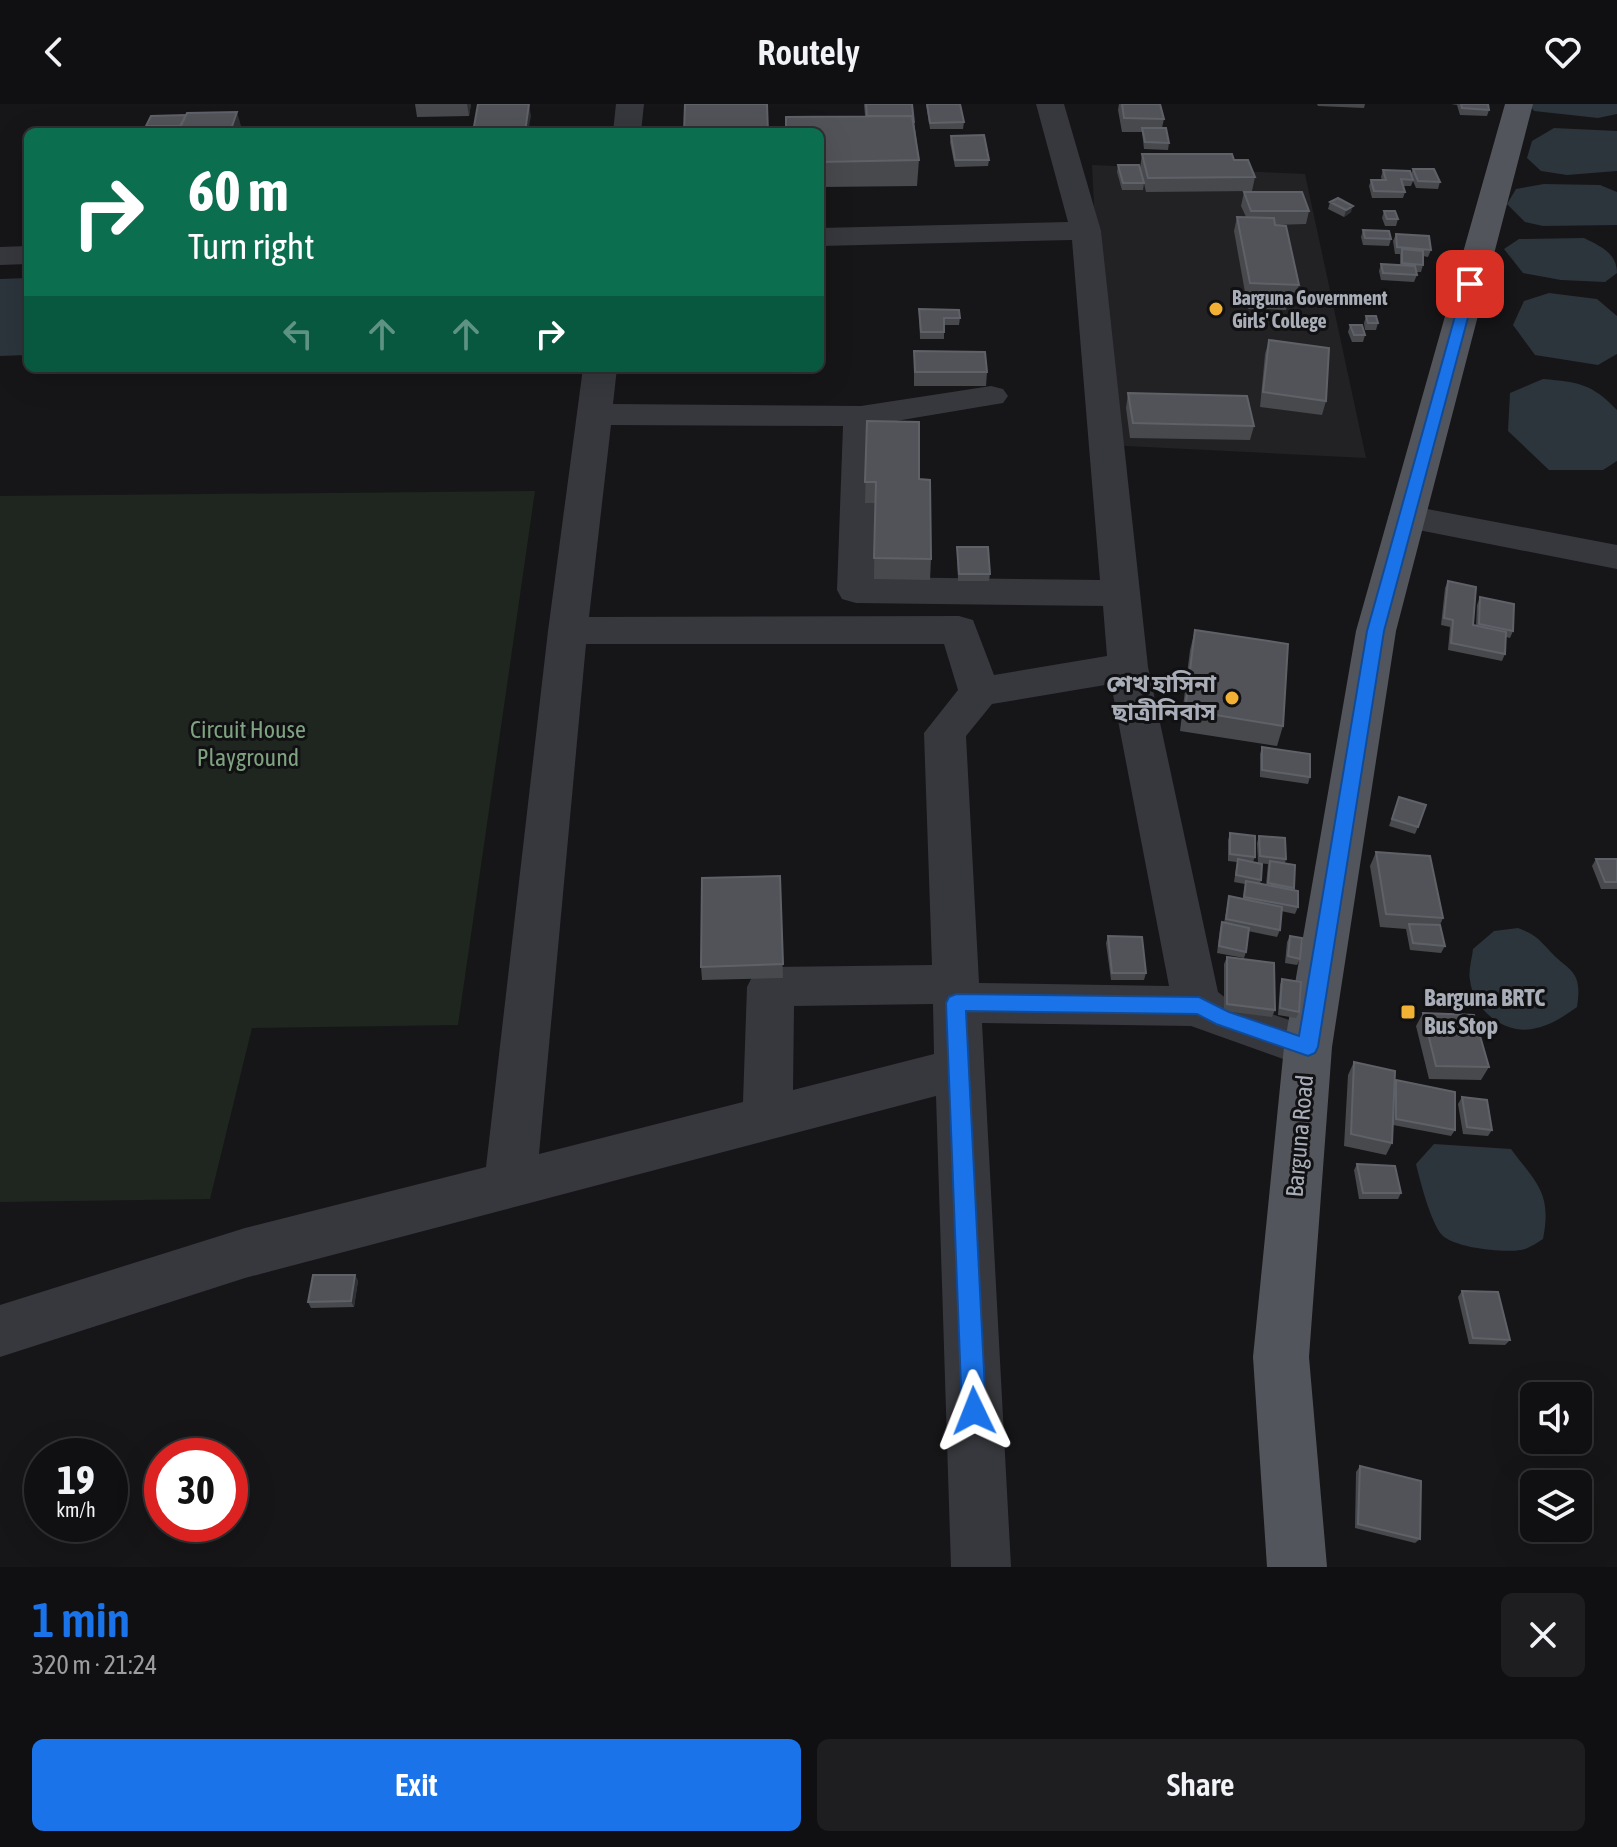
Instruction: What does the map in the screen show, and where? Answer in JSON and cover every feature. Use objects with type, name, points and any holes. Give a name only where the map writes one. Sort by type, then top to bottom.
[{"type":"main road","name":"Barguna Road","points":[[1297,1567],[1281,1357],[1308,1047],[1376,631],[1519,104]]},
{"type":"street","points":[[627,128],[630,104]]},
{"type":"street","points":[[1050,104],[1086,231],[1128,667],[1199,1006]]},
{"type":"street","points":[[824,237],[1086,231]]},
{"type":"street","points":[[0,256],[24,255]]},
{"type":"street","points":[[510,1185],[568,631],[599,372]]},
{"type":"street","points":[[594,414],[861,416],[991,396]]},
{"type":"street","points":[[861,416],[856,590],[1121,593]]},
{"type":"street","points":[[1406,517],[1617,557]]},
{"type":"street","points":[[568,631],[959,630],[979,692]]},
{"type":"street","points":[[981,1567],[945,733],[979,692],[1128,667]]},
{"type":"street","points":[[768,1118],[771,987],[1199,1006],[1223,1018],[1308,1047]]},
{"type":"street","points":[[0,1331],[245,1253],[959,1069]]},
{"type":"shaded area","points":[[1529,104],[1617,104],[1617,114],[1598,118],[1534,111]]},
{"type":"shaded area","points":[[1554,128],[1617,131],[1617,171],[1567,175],[1541,171],[1527,158],[1532,141]]},
{"type":"shaded area","name":"Barguna Government Girls' College","points":[[1092,165],[1305,174],[1366,458],[1106,445]]},
{"type":"shaded area","points":[[1544,184],[1600,185],[1617,192],[1617,225],[1543,226],[1525,222],[1507,204],[1516,189]]},
{"type":"shaded area","points":[[1584,238],[1606,251],[1614,260],[1617,273],[1605,282],[1561,280],[1523,273],[1504,249],[1519,239]]},
{"type":"shaded area","points":[[24,278],[24,355],[0,356],[0,279]]},
{"type":"shaded area","points":[[1549,293],[1597,299],[1617,316],[1617,354],[1598,365],[1535,355],[1513,325],[1524,301]]},
{"type":"shaded area","points":[[1543,379],[1584,386],[1617,410],[1617,461],[1603,470],[1549,470],[1508,431],[1510,393]]},
{"type":"shaded area","points":[[1518,928],[1532,934],[1573,972],[1578,985],[1577,1007],[1550,1023],[1521,1030],[1500,1023],[1483,1010],[1472,991],[1470,976],[1473,949],[1494,931]]},
{"type":"shaded area","points":[[1434,1144],[1511,1149],[1535,1181],[1544,1200],[1543,1239],[1524,1249],[1503,1251],[1468,1246],[1442,1235],[1430,1212],[1416,1164]]},
{"type":"green space","name":"Circuit House Playground","points":[[535,491],[458,1025],[252,1028],[210,1199],[0,1202],[0,496]]},
{"type":"building","points":[[478,104],[529,104],[526,128],[474,128]]},
{"type":"building","points":[[685,104],[767,104],[768,128],[684,128]]},
{"type":"building","points":[[866,104],[912,104],[914,123],[912,116],[867,116]]},
{"type":"building","points":[[927,104],[960,104],[964,122],[930,123]]},
{"type":"building","points":[[1122,104],[1160,104],[1164,119],[1124,118]]},
{"type":"building","points":[[1461,104],[1488,104],[1489,110],[1462,108]]},
{"type":"building","points":[[237,112],[231,128],[180,128],[187,113]]},
{"type":"building","points":[[186,115],[180,126],[146,126],[151,116]]},
{"type":"building","points":[[912,116],[919,160],[824,162],[824,128],[786,128],[786,117]]},
{"type":"building","points":[[1142,128],[1166,128],[1169,143],[1145,142]]},
{"type":"building","points":[[984,135],[989,160],[955,160],[951,136]]},
{"type":"building","points":[[1142,154],[1232,154],[1234,160],[1248,160],[1255,177],[1148,178]]},
{"type":"building","points":[[1118,165],[1139,165],[1144,183],[1123,183]]},
{"type":"building","points":[[1413,169],[1434,169],[1440,182],[1418,181]]},
{"type":"building","points":[[1383,170],[1410,171],[1413,180],[1401,179],[1405,192],[1374,191],[1371,180],[1386,180]]},
{"type":"building","points":[[1244,192],[1302,192],[1309,211],[1251,211]]},
{"type":"building","points":[[1338,198],[1353,206],[1346,210],[1330,202]]},
{"type":"building","points":[[1384,211],[1395,211],[1398,219],[1387,219]]},
{"type":"building","points":[[1237,217],[1274,218],[1275,225],[1286,226],[1299,285],[1250,283]]},
{"type":"building","points":[[1363,230],[1389,231],[1391,239],[1365,238]]},
{"type":"building","points":[[1396,234],[1429,236],[1431,250],[1397,247]]},
{"type":"building","points":[[1402,249],[1423,251],[1423,265],[1402,263]]},
{"type":"building","points":[[1381,264],[1415,266],[1417,275],[1383,273]]},
{"type":"building","points":[[1440,278],[1452,279],[1453,286],[1441,284]]},
{"type":"building","points":[[1248,292],[1259,292],[1261,303],[1249,302]]},
{"type":"building","points":[[1264,292],[1286,293],[1288,303],[1265,302]]},
{"type":"building","points":[[919,309],[959,310],[960,318],[944,318],[944,332],[921,332]]},
{"type":"building","points":[[1366,316],[1376,316],[1378,323],[1368,323]]},
{"type":"building","points":[[1350,325],[1362,325],[1365,335],[1354,335]]},
{"type":"building","points":[[1269,340],[1329,348],[1326,401],[1263,392]]},
{"type":"building","points":[[914,351],[985,352],[987,372],[915,372]]},
{"type":"building","points":[[1128,393],[1247,396],[1254,426],[1133,423]]},
{"type":"building","points":[[867,421],[919,422],[919,479],[930,480],[931,559],[874,558],[876,482],[865,482]]},
{"type":"building","points":[[957,547],[988,547],[990,574],[959,574]]},
{"type":"building","points":[[1448,581],[1476,587],[1473,625],[1506,632],[1505,654],[1451,643],[1453,620],[1444,618]]},
{"type":"building","points":[[1480,597],[1514,604],[1513,631],[1479,624]]},
{"type":"building","name":"শেখ হাসিনা ছাত্রীনিবাস","points":[[1195,630],[1288,644],[1283,726],[1185,710]]},
{"type":"building","points":[[1262,747],[1310,754],[1310,777],[1262,770]]},
{"type":"building","points":[[1399,797],[1426,805],[1418,827],[1392,819]]},
{"type":"building","points":[[1230,833],[1255,836],[1255,857],[1230,854]]},
{"type":"building","points":[[1259,836],[1285,838],[1286,859],[1260,856]]},
{"type":"building","points":[[1376,852],[1430,856],[1443,918],[1386,914]]},
{"type":"building","points":[[1238,859],[1262,864],[1261,880],[1236,875]]},
{"type":"building","points":[[1596,859],[1617,859],[1617,882],[1605,882]]},
{"type":"building","points":[[1270,861],[1295,865],[1294,888],[1268,883]]},
{"type":"building","points":[[780,876],[783,964],[701,967],[702,878]]},
{"type":"building","points":[[1246,881],[1298,891],[1298,907],[1244,897]]},
{"type":"building","points":[[1229,896],[1282,907],[1280,930],[1226,919]]},
{"type":"building","points":[[1222,922],[1249,928],[1246,952],[1219,946]]},
{"type":"building","points":[[1409,924],[1440,925],[1445,946],[1413,943]]},
{"type":"building","points":[[1108,936],[1142,937],[1146,973],[1112,973]]},
{"type":"building","points":[[1290,936],[1302,938],[1300,959],[1288,956]]},
{"type":"building","points":[[1227,957],[1274,963],[1275,1010],[1227,1004]]},
{"type":"building","points":[[1282,979],[1301,982],[1299,1012],[1280,1008]]},
{"type":"building","points":[[1423,1013],[1474,1015],[1489,1067],[1436,1066]]},
{"type":"building","points":[[1354,1062],[1395,1071],[1392,1143],[1351,1134]]},
{"type":"building","points":[[1396,1080],[1455,1092],[1455,1130],[1396,1119]]},
{"type":"building","points":[[1462,1097],[1487,1100],[1492,1130],[1467,1127]]},
{"type":"building","points":[[1357,1164],[1395,1166],[1401,1193],[1363,1193]]},
{"type":"building","points":[[313,1275],[355,1275],[351,1301],[308,1302]]},
{"type":"building","points":[[1462,1291],[1498,1292],[1510,1340],[1473,1338]]},
{"type":"building","points":[[1360,1466],[1421,1481],[1420,1539],[1358,1524]]},
{"type":"place","name":"Barguna Government Girls' College","points":[[1216,309]]},
{"type":"place","name":"শেখ হাসিনা ছাত্রীনিবাস","points":[[1232,698]]},
{"type":"place","name":"Barguna BRTC Bus Stop","points":[[1408,1012]]},
{"type":"route","points":[[974,1411],[956,1003],[1199,1006],[1211,1014],[1308,1047],[1376,631],[1470,284]]}]
